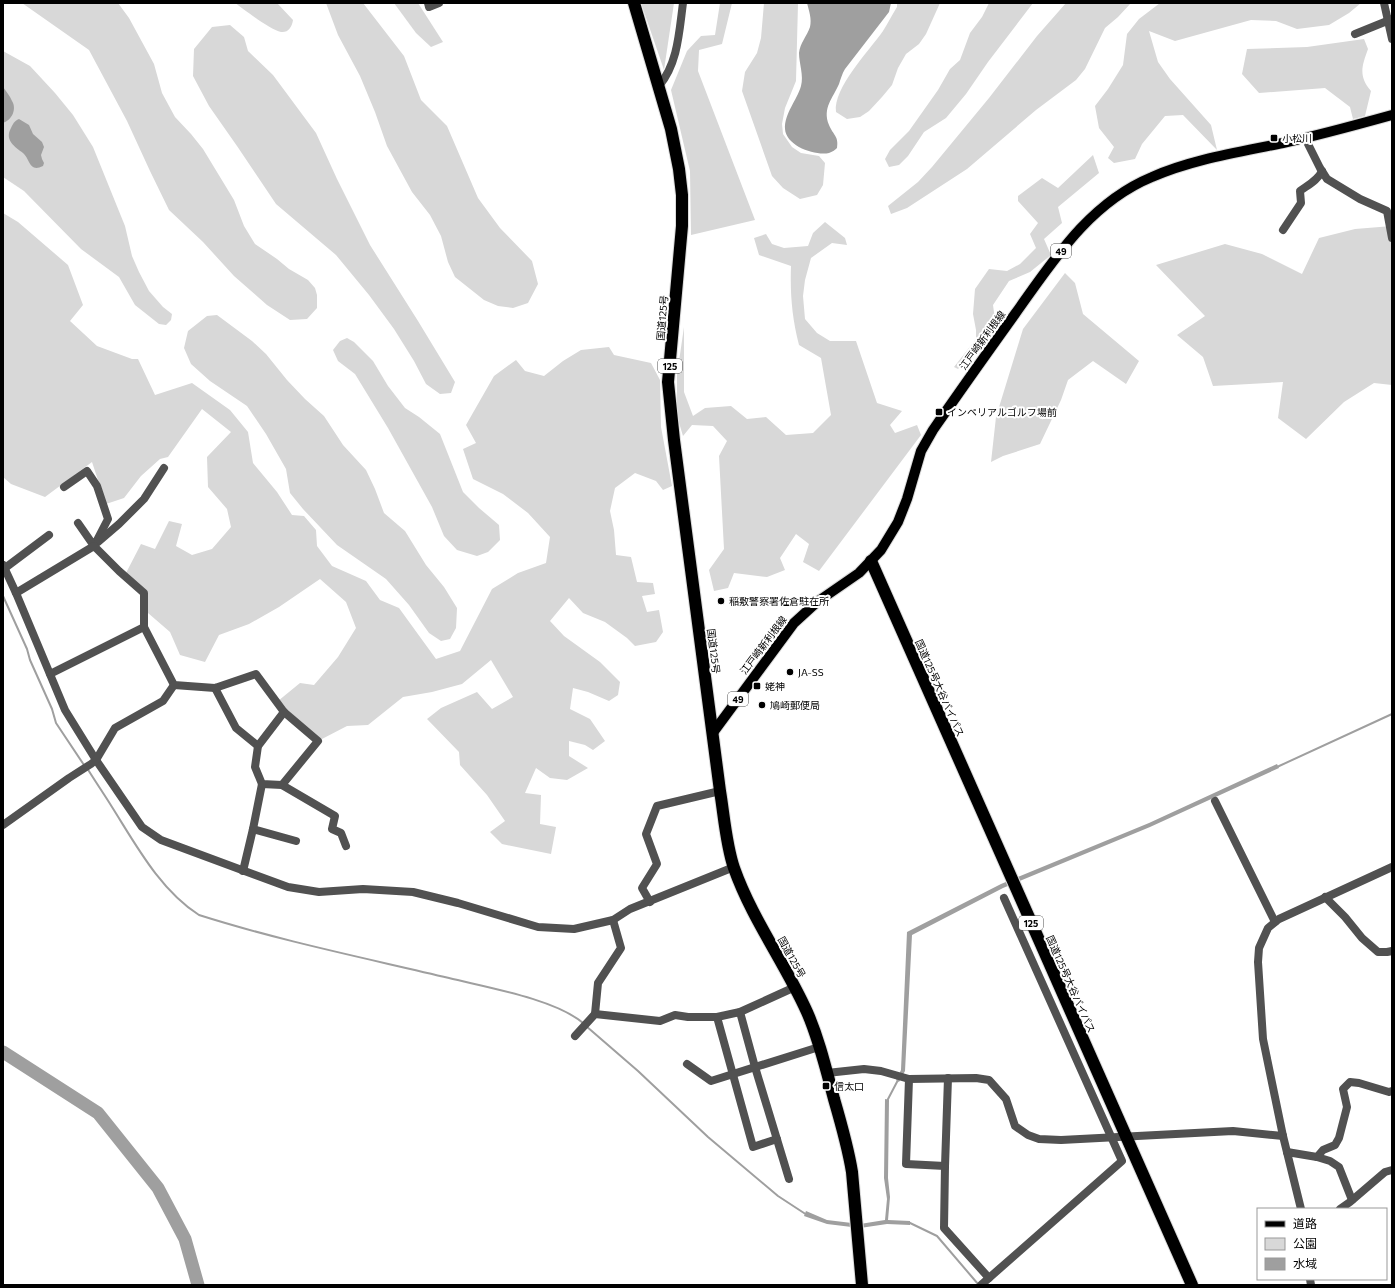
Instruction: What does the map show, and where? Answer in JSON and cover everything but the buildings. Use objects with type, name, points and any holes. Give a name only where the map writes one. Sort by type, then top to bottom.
[{"type":"highway","name":"国道125号","points":[[634,3],[671,129],[676,151],[682,195],[682,226],[668,382],[674,440],[720,791],[734,867],[752,908],[795,986],[807,1012],[827,1073],[849,1157],[858,1231],[862,1285]]},
{"type":"highway","name":"国道125号大谷バイパス","points":[[871,561],[1192,1285]]},
{"type":"main road","name":"江戸崎新利根線","points":[[712,734],[794,623],[817,602],[859,573],[881,550],[898,522],[907,499],[921,451],[933,430],[1054,261],[1082,226],[1108,202],[1121,193],[1151,177],[1167,171],[1221,156],[1305,138],[1392,115]]},
{"type":"street","points":[[428,3],[429,7],[439,3]]},
{"type":"street","points":[[659,86],[666,77],[673,63],[678,43],[683,3]]},
{"type":"street","points":[[1384,3],[1390,20],[1392,39]]},
{"type":"street","points":[[1355,34],[1390,20]]},
{"type":"street","points":[[1305,138],[1327,179],[1360,199],[1387,211],[1392,238]]},
{"type":"street","points":[[1283,230],[1301,203],[1300,191],[1315,180],[1322,171]]},
{"type":"street","points":[[16,593],[94,546],[144,499],[164,468]]},
{"type":"street","points":[[64,487],[87,471],[97,486],[108,519],[94,546]]},
{"type":"street","points":[[78,523],[94,546],[144,593],[144,627],[174,685]]},
{"type":"street","points":[[49,535],[4,566],[65,710],[94,762],[142,827],[160,840],[288,887],[319,892],[362,889],[413,892],[458,903],[538,927],[574,929],[613,920],[630,909],[734,867]]},
{"type":"street","points":[[50,674],[144,627]]},
{"type":"street","points":[[174,685],[215,688],[256,674],[284,712],[318,741],[282,785]]},
{"type":"street","points":[[3,825],[94,762],[115,728],[163,700],[174,685]]},
{"type":"street","points":[[215,688],[236,728],[258,746]]},
{"type":"street","points":[[243,871],[262,784],[255,767],[258,746],[284,712]]},
{"type":"street","points":[[262,784],[282,785],[335,816],[332,829],[341,833],[346,846]]},
{"type":"street","points":[[650,902],[642,888],[657,864],[646,834],[657,806],[720,791]]},
{"type":"street","points":[[1215,801],[1275,922]]},
{"type":"street","points":[[253,829],[296,841]]},
{"type":"street","points":[[1301,1208],[1283,1136],[1263,1039],[1258,962],[1259,948],[1268,928],[1275,922],[1325,897],[1392,867]]},
{"type":"street","points":[[1325,897],[1345,917],[1362,938],[1378,952],[1392,951]]},
{"type":"street","points":[[948,1078],[944,1228],[985,1281],[1122,1161],[1004,898]]},
{"type":"street","points":[[575,1036],[595,1014],[598,983],[621,948],[613,920]]},
{"type":"street","points":[[595,1014],[660,1020],[675,1015],[688,1017],[717,1017],[740,1012],[795,986]]},
{"type":"street","points":[[740,1012],[789,1179]]},
{"type":"street","points":[[717,1017],[753,1147],[777,1139]]},
{"type":"street","points":[[687,1064],[711,1081],[819,1047]]},
{"type":"street","points":[[827,1073],[864,1069],[881,1071],[910,1079],[976,1078],[989,1080],[1006,1099],[1015,1126],[1028,1136],[1039,1139],[1061,1140],[1233,1131],[1283,1136]]},
{"type":"street","points":[[910,1079],[906,1164],[945,1166]]},
{"type":"street","points":[[1317,1157],[1323,1150],[1335,1145],[1339,1138],[1346,1107],[1343,1089],[1350,1082],[1359,1083],[1389,1092],[1392,1091]]},
{"type":"street","points":[[1287,1152],[1330,1160],[1340,1167],[1352,1200]]},
{"type":"street","points":[[1341,1208],[1385,1172],[1392,1170]]},
{"type":"green space","points":[[22,3],[118,3],[129,18],[154,64],[162,93],[175,117],[203,149],[234,200],[244,226],[255,244],[289,269],[308,280],[315,288],[317,295],[317,308],[307,319],[290,320],[267,305],[234,276],[203,242],[169,210],[127,121],[89,50]]},
{"type":"green space","points":[[235,3],[277,3],[293,20],[292,25],[286,32],[281,32],[264,24]]},
{"type":"green space","points":[[326,3],[363,3],[404,56],[421,100],[447,126],[478,198],[500,228],[532,261],[538,284],[528,303],[513,308],[498,306],[484,300],[455,277],[448,262],[441,236],[430,215],[412,192],[387,146],[360,76],[338,35]]},
{"type":"green space","points":[[394,3],[418,3],[443,42],[431,47],[416,33]]},
{"type":"green space","points":[[641,3],[674,3],[664,70]]},
{"type":"green space","points":[[720,3],[732,3],[722,44],[699,50],[698,71],[755,220],[691,235],[690,171],[671,90],[687,51],[701,36],[715,35]]},
{"type":"green space","points":[[764,3],[798,3],[796,81],[785,108],[782,124],[783,134],[792,147],[801,153],[819,156],[825,163],[823,185],[817,195],[800,199],[783,188],[772,176],[742,91],[745,72],[757,53],[761,38]]},
{"type":"green space","points":[[897,3],[940,3],[926,34],[919,44],[906,54],[898,68],[892,85],[869,111],[860,117],[847,119],[836,112],[840,92],[853,70],[883,31],[897,7]]},
{"type":"green space","points":[[989,3],[1033,3],[988,62],[966,94],[946,118],[924,132],[908,156],[899,165],[889,167],[885,159],[890,150],[909,131],[938,90],[950,69],[960,60],[970,33],[982,17]]},
{"type":"green space","points":[[1066,3],[1131,3],[1105,28],[1085,69],[1076,80],[1036,110],[967,169],[907,208],[891,214],[888,206],[918,182],[932,167],[989,98],[1037,36]]},
{"type":"green space","points":[[1160,3],[1361,3],[1349,13],[1329,25],[1297,29],[1276,21],[1251,20],[1175,41],[1149,31],[1158,62],[1170,79],[1211,125],[1217,150],[1183,115],[1165,116],[1142,144],[1135,159],[1114,163],[1108,158],[1114,147],[1099,128],[1095,106],[1123,65],[1127,34],[1139,19]]},
{"type":"green space","points":[[230,25],[244,37],[248,51],[273,75],[316,133],[370,245],[455,382],[451,393],[440,394],[426,384],[394,329],[369,295],[336,255],[276,204],[209,106],[193,76],[194,49],[212,27]]},
{"type":"green space","points":[[1364,39],[1368,49],[1362,71],[1364,80],[1371,91],[1365,116],[1353,119],[1350,107],[1325,88],[1259,93],[1242,74],[1247,49],[1307,47]]},
{"type":"green space","points":[[3,51],[30,66],[73,115],[93,147],[125,226],[132,256],[139,272],[149,291],[163,307],[172,314],[171,320],[166,325],[159,324],[135,305],[119,277],[81,249],[24,191],[3,177]]},
{"type":"green space","points":[[1093,155],[1099,173],[1058,207],[1062,223],[1044,239],[1051,255],[1030,272],[1009,281],[993,305],[996,327],[958,369],[954,367],[976,339],[973,314],[975,289],[989,269],[1007,271],[1020,264],[1036,248],[1030,234],[1038,223],[1018,201],[1018,196],[1042,178],[1058,188]]},
{"type":"green space","points":[[3,213],[18,222],[68,265],[83,305],[70,321],[97,346],[132,359],[138,359],[155,395],[192,383],[230,410],[248,432],[253,463],[277,492],[292,515],[304,516],[316,530],[317,546],[332,566],[366,581],[380,600],[399,608],[436,659],[460,651],[492,589],[518,573],[546,563],[550,537],[528,513],[503,494],[473,479],[463,449],[476,443],[466,425],[494,376],[516,360],[525,371],[544,376],[563,361],[581,350],[609,347],[614,355],[651,363],[660,380],[661,427],[672,486],[663,490],[656,481],[635,473],[615,488],[610,511],[614,530],[616,555],[631,557],[637,582],[653,583],[655,594],[642,596],[647,612],[659,610],[663,632],[656,642],[635,646],[627,638],[605,622],[583,613],[569,598],[550,621],[564,636],[600,662],[620,682],[618,695],[609,701],[588,692],[573,688],[570,709],[590,719],[605,741],[593,750],[585,745],[569,741],[569,756],[588,768],[567,780],[550,778],[536,768],[525,793],[541,795],[540,824],[556,827],[551,854],[502,844],[490,832],[505,821],[487,795],[460,765],[459,752],[427,719],[441,708],[477,692],[492,709],[513,697],[491,660],[462,684],[432,692],[403,697],[368,725],[347,726],[320,740],[278,701],[300,683],[314,685],[338,657],[356,628],[346,602],[320,579],[279,607],[249,624],[219,635],[205,662],[180,655],[170,632],[148,613],[148,592],[126,573],[141,544],[155,549],[169,521],[182,524],[176,546],[192,555],[212,549],[231,527],[227,509],[208,487],[207,457],[231,432],[202,409],[168,457],[160,459],[141,476],[124,498],[106,504],[92,462],[45,497],[11,484],[3,477]]},
{"type":"green space","points":[[825,222],[845,238],[847,245],[832,243],[811,258],[805,280],[803,296],[805,319],[817,333],[830,341],[856,341],[877,403],[902,411],[890,425],[895,433],[917,425],[921,435],[819,571],[803,562],[809,544],[796,534],[780,558],[785,570],[767,577],[734,573],[728,588],[714,591],[709,570],[724,549],[719,456],[727,441],[713,426],[692,425],[683,436],[677,416],[677,375],[684,327],[684,392],[693,416],[705,408],[731,406],[747,419],[766,417],[786,435],[813,433],[831,415],[821,358],[799,345],[792,306],[791,266],[759,255],[754,238],[766,234],[772,244],[784,248],[808,246],[813,233]]},
{"type":"green space","points":[[1392,226],[1392,385],[1374,383],[1344,402],[1306,439],[1278,418],[1283,382],[1213,386],[1203,357],[1177,335],[1205,316],[1156,265],[1225,244],[1262,254],[1302,274],[1319,238],[1355,229]]},
{"type":"green space","points":[[1065,273],[1075,283],[1083,314],[1139,361],[1126,384],[1093,361],[1068,380],[1061,400],[1040,444],[1003,456],[991,462],[996,417],[1023,329]]},
{"type":"green space","points":[[217,315],[252,341],[266,354],[287,380],[324,416],[343,445],[366,470],[384,513],[405,531],[426,565],[444,587],[457,608],[456,628],[450,639],[441,641],[429,633],[409,605],[386,579],[337,545],[303,509],[290,493],[286,469],[266,434],[247,406],[210,381],[191,364],[184,348],[188,331],[207,316]]},
{"type":"green space","points":[[347,338],[354,342],[373,361],[388,386],[405,408],[440,434],[463,492],[499,525],[500,540],[488,552],[477,556],[457,550],[444,536],[432,507],[388,428],[355,374],[338,361],[333,350],[340,341]]},
{"type":"water","points":[[807,3],[891,3],[889,12],[842,74],[839,84],[829,103],[827,113],[829,125],[837,141],[837,148],[829,153],[823,154],[809,151],[796,145],[790,140],[785,129],[785,123],[802,82],[799,53],[811,24]]},
{"type":"water","points":[[3,87],[10,97],[14,111],[11,117],[3,123]]},
{"type":"water","points":[[19,119],[29,125],[33,134],[42,142],[44,147],[41,155],[44,163],[43,166],[38,168],[32,167],[23,153],[11,143],[9,132],[13,124]]},
{"type":"water","points":[[1277,764],[1279,768],[1150,827],[1003,888],[912,935],[905,1071],[899,1082],[896,1080],[901,1070],[907,932],[1001,884],[1149,823]]},
{"type":"water","points":[[885,1099],[889,1100],[888,1178],[890,1197],[888,1220],[910,1221],[910,1225],[887,1224],[860,1228],[827,1224],[804,1216],[806,1211],[827,1220],[860,1224],[885,1220],[887,1199],[884,1178]]},
{"type":"waterway","points":[[3,596],[27,649],[30,660],[52,709],[56,723],[84,765]]},
{"type":"waterway","points":[[1277,767],[1392,714]]},
{"type":"waterway","points":[[87,768],[150,866],[172,893],[199,915],[292,941],[519,995],[555,1007],[583,1023]]},
{"type":"waterway","points":[[586,1026],[638,1071],[708,1137],[778,1196],[807,1215]]},
{"type":"waterway","points":[[3,1052],[98,1113],[158,1188],[185,1239],[198,1285]]},
{"type":"waterway","points":[[887,1101],[898,1080]]},
{"type":"waterway","points":[[908,1222],[937,1236],[978,1284]]},
{"type":"place","name":"小松川","points":[[1274,138]]},
{"type":"place","name":"インペリアルゴルフ場前","points":[[939,412]]},
{"type":"place","name":"稲敷警察署佐倉駐在所","points":[[721,601]]},
{"type":"place","name":"JA-SS","points":[[790,672]]},
{"type":"place","name":"姥神","points":[[757,686]]},
{"type":"place","name":"鳩崎郵便局","points":[[762,705]]},
{"type":"place","name":"信太口","points":[[826,1086]]}]
